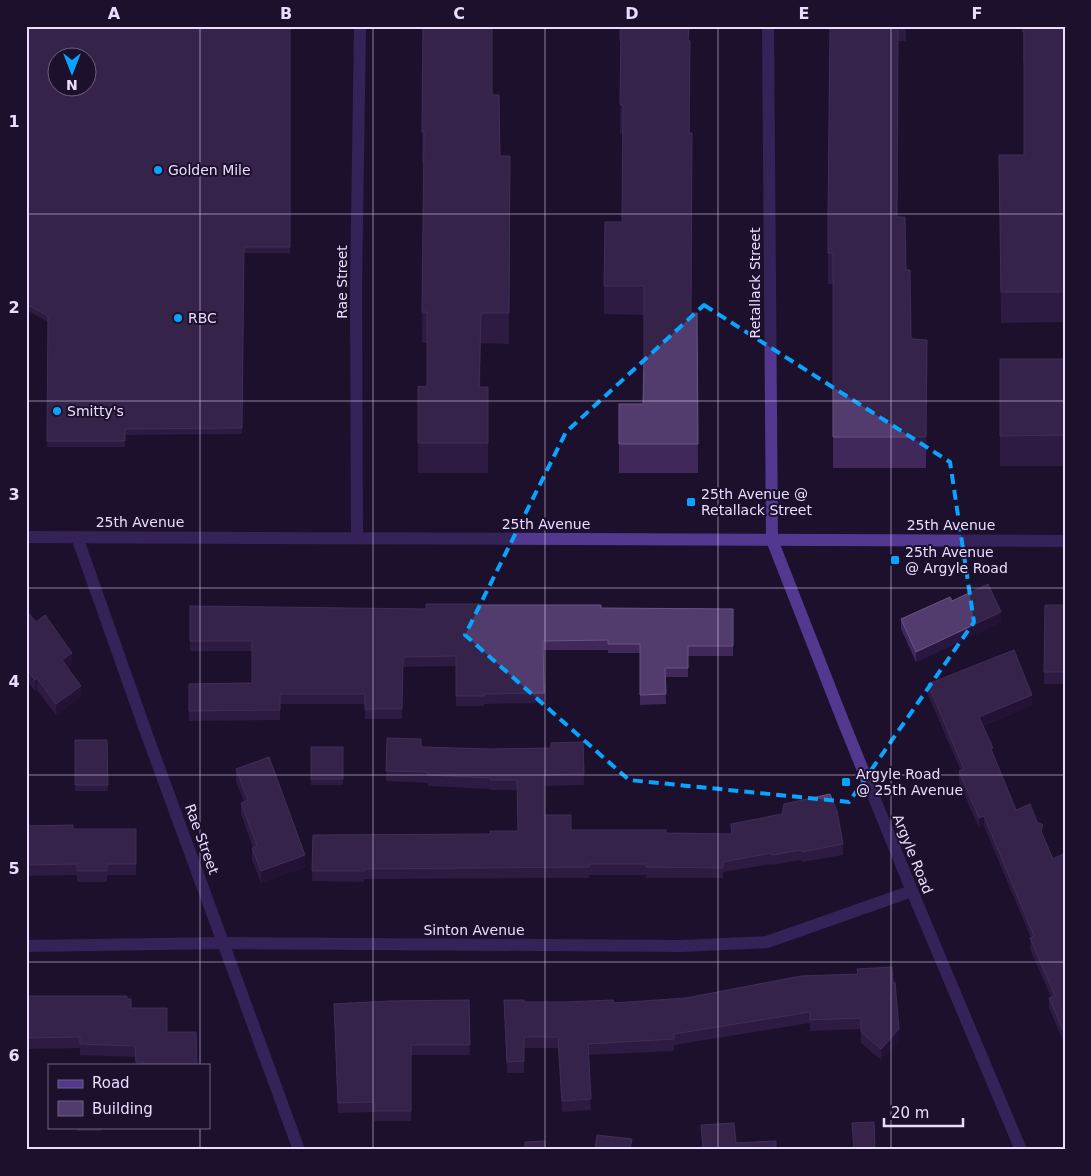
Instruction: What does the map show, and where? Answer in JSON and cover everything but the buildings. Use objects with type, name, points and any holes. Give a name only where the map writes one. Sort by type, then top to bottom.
[{"type":"street","name":"Rae Street","points":[[357,537],[356,288],[360,26]]},
{"type":"street","name":"Retallack Street","points":[[768,26],[772,540]]},
{"type":"street","name":"25th Avenue","points":[[26,537],[1065,541]]},
{"type":"street","name":"Rae Street","points":[[77,537],[150,744],[299,1150]]},
{"type":"street","name":"Argyle Road","points":[[772,540],[912,891],[1021,1150]]},
{"type":"street","name":"Sinton Avenue","points":[[26,946],[224,943],[681,946],[767,942],[912,891]]},
{"type":"highlighted area","points":[[704,305],[950,462],[974,622],[849,802],[629,780],[465,635],[566,432]]},
{"type":"place","name":"Golden Mile","points":[[158,170]]},
{"type":"place","name":"RBC","points":[[178,318]]},
{"type":"place","name":"Smitty's","points":[[57,411]]},
{"type":"place","name":"25th Avenue @ Retallack Street","points":[[691,502]]},
{"type":"place","name":"25th Avenue @ Argyle Road","points":[[895,560]]},
{"type":"place","name":"Argyle Road @ 25th Avenue","points":[[846,782]]}]
